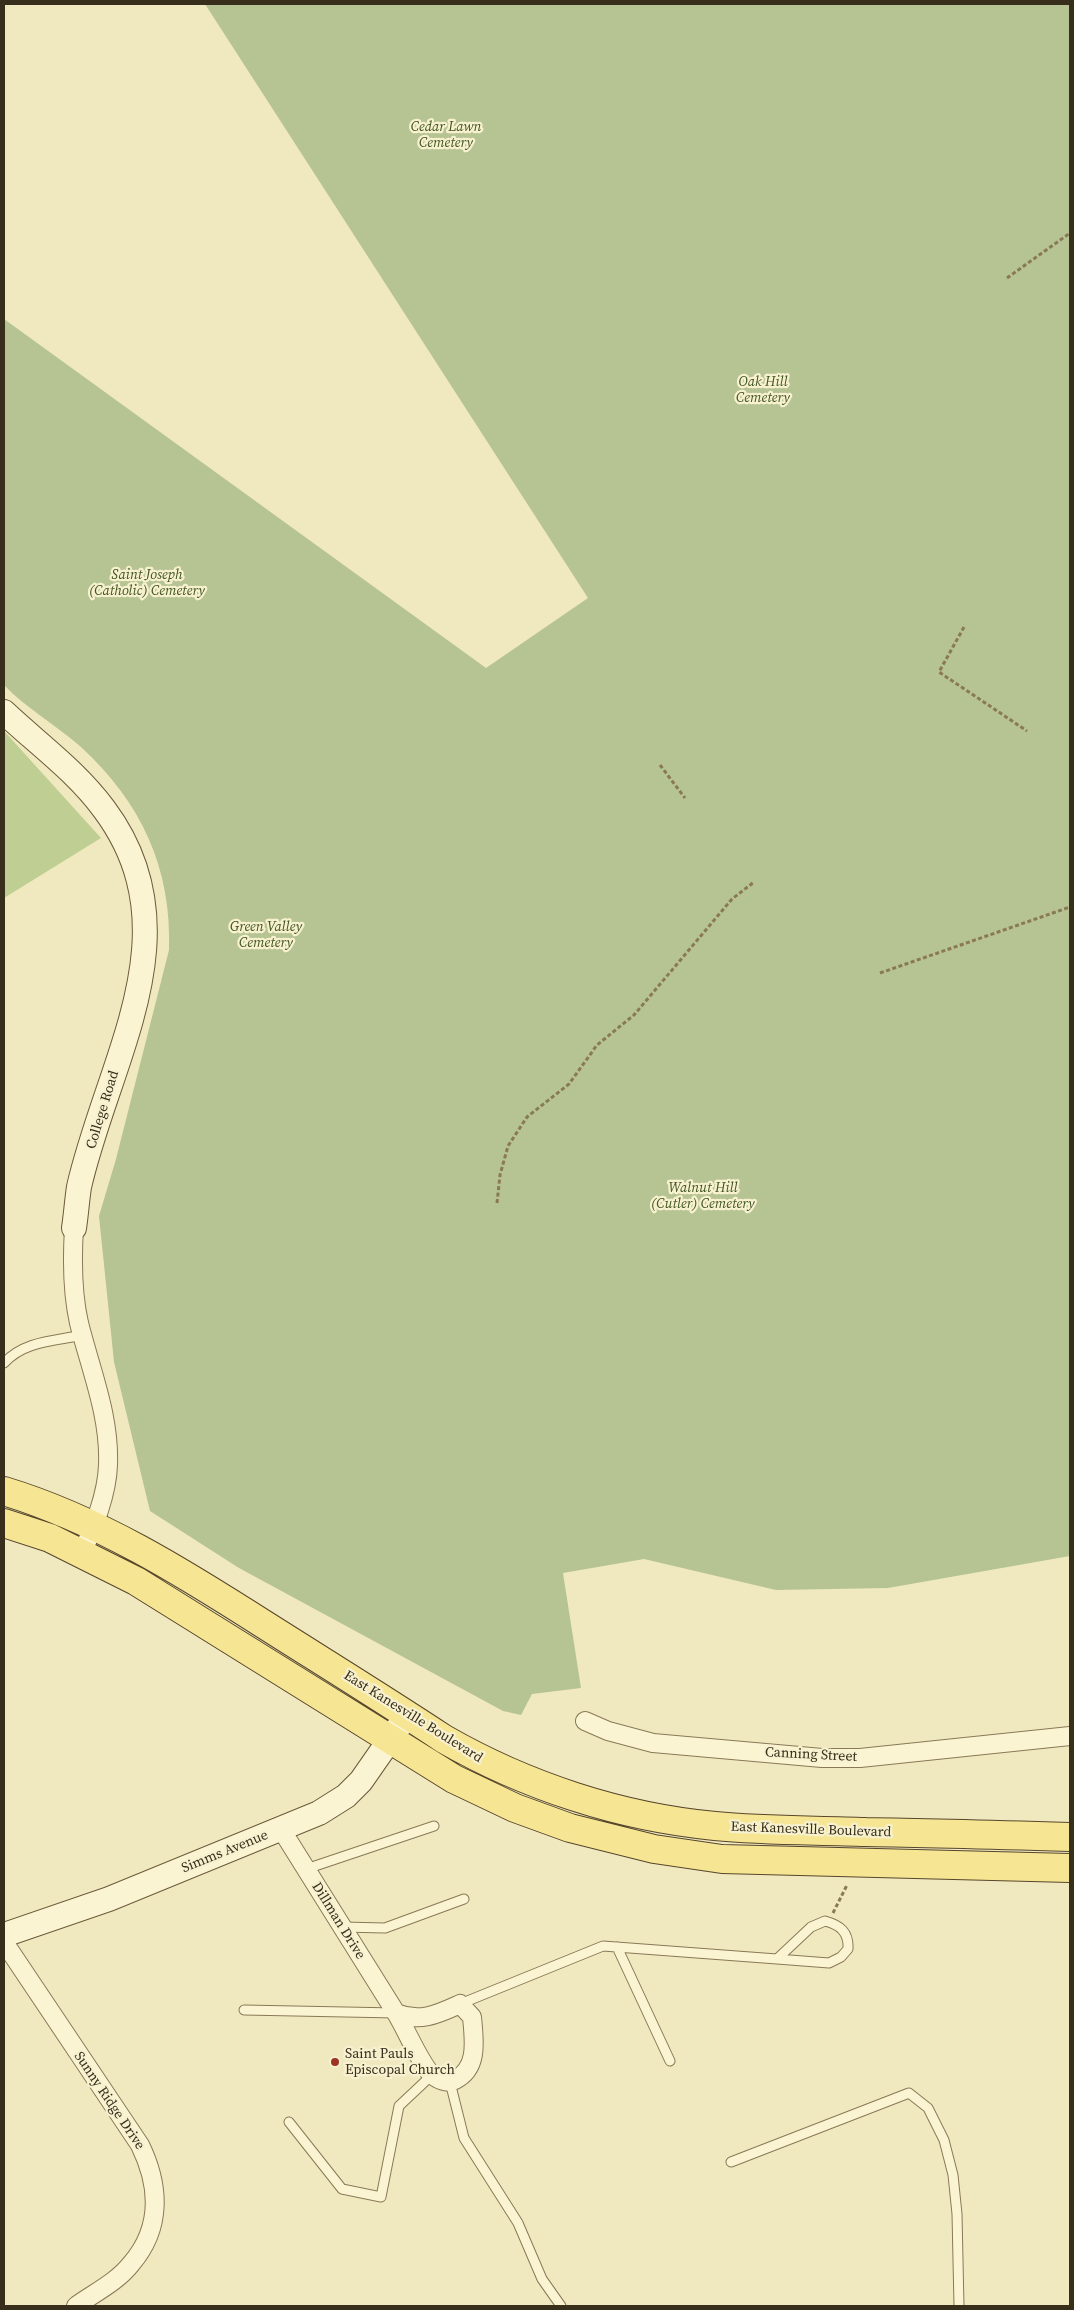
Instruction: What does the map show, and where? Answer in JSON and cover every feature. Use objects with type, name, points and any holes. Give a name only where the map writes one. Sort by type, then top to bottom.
[{"type":"main road","name":"East Kanesville Boulevard","points":[[4,1491],[60,1510],[125,1540],[177,1569],[407,1715],[484,1761],[528,1780],[593,1802],[654,1817],[741,1829],[1070,1837]]},
{"type":"main road","points":[[4,1524],[50,1538],[82,1553],[192,1614],[389,1741],[454,1779],[515,1808],[570,1828],[654,1850],[722,1859],[764,1862],[1070,1868]]},
{"type":"street","name":"College Road","points":[[4,712],[80,780],[104,809],[122,836],[134,864],[142,890],[146,919],[143,970],[79,1188],[74,1228],[72,1264],[75,1296],[83,1336],[105,1416],[109,1443],[108,1468],[94,1526],[82,1553]]},
{"type":"street","name":"Simms Avenue","points":[[4,1935],[109,1898],[319,1813],[346,1796],[361,1781],[407,1715]]},
{"type":"street","name":"Canning Street","points":[[585,1721],[608,1731],[653,1743],[822,1758],[860,1758],[1070,1736]]},
{"type":"street","name":"Dillman Drive","points":[[281,1829],[396,2013],[432,2075]]},
{"type":"street","name":"Sunny Ridge Drive","points":[[4,1942],[140,2146],[154,2178],[156,2194],[152,2226],[144,2246],[131,2264],[119,2276],[76,2306]]},
{"type":"street","points":[[396,2013],[408,2018],[424,2018],[460,2004],[472,2017],[474,2049],[470,2066],[464,2076],[450,2082],[443,2081],[432,2075]]},
{"type":"lane","points":[[4,1363],[16,1351],[30,1345],[83,1336]]},
{"type":"lane","points":[[306,1869],[434,1826]]},
{"type":"lane","points":[[342,1927],[385,1928],[464,1899]]},
{"type":"lane","points":[[460,2004],[603,1946],[829,1963],[841,1958],[848,1948],[847,1935],[843,1928],[829,1922],[818,1923],[810,1927],[777,1959]]},
{"type":"lane","points":[[617,1947],[670,2062]]},
{"type":"lane","points":[[244,2010],[396,2013]]},
{"type":"lane","points":[[289,2122],[342,2189],[381,2197],[399,2106],[432,2075]]},
{"type":"lane","points":[[450,2082],[464,2138],[518,2223],[542,2279],[561,2306]]},
{"type":"lane","points":[[731,2162],[909,2093],[928,2108],[944,2140],[953,2174],[957,2224],[959,2306]]},
{"type":"path","points":[[1007,278],[1070,233]]},
{"type":"path","points":[[964,626],[939,672],[1027,731]]},
{"type":"path","points":[[660,765],[685,798]]},
{"type":"path","points":[[497,1203],[500,1175],[508,1146],[527,1117],[569,1084],[597,1045],[634,1015],[732,900],[754,882]]},
{"type":"path","points":[[880,973],[1070,907]]},
{"type":"path","points":[[829,1922],[850,1880]]},
{"type":"green space","points":[[205,4],[1070,4],[1070,1556],[888,1588],[776,1590],[644,1559],[563,1573],[581,1688],[532,1694],[521,1715],[503,1711],[239,1568],[150,1511],[114,1362],[99,1216],[116,1159],[169,950],[169,920],[165,891],[149,838],[120,790],[81,747],[22,702],[4,685],[4,319],[486,668],[588,598]]},
{"type":"green space","points":[[4,731],[101,838],[4,898]]},
{"type":"place","name":"Saint Pauls Episcopal Church","points":[[335,2062]]},
{"type":"park label","name":"Cedar Lawn Cemetery","points":[[446,136]]},
{"type":"park label","name":"Oak Hill Cemetery","points":[[763,390]]},
{"type":"park label","name":"Saint Joseph (Catholic) Cemetery","points":[[147,584]]},
{"type":"park label","name":"Green Valley Cemetery","points":[[266,936]]},
{"type":"park label","name":"Walnut Hill (Cutler) Cemetery","points":[[703,1196]]}]
